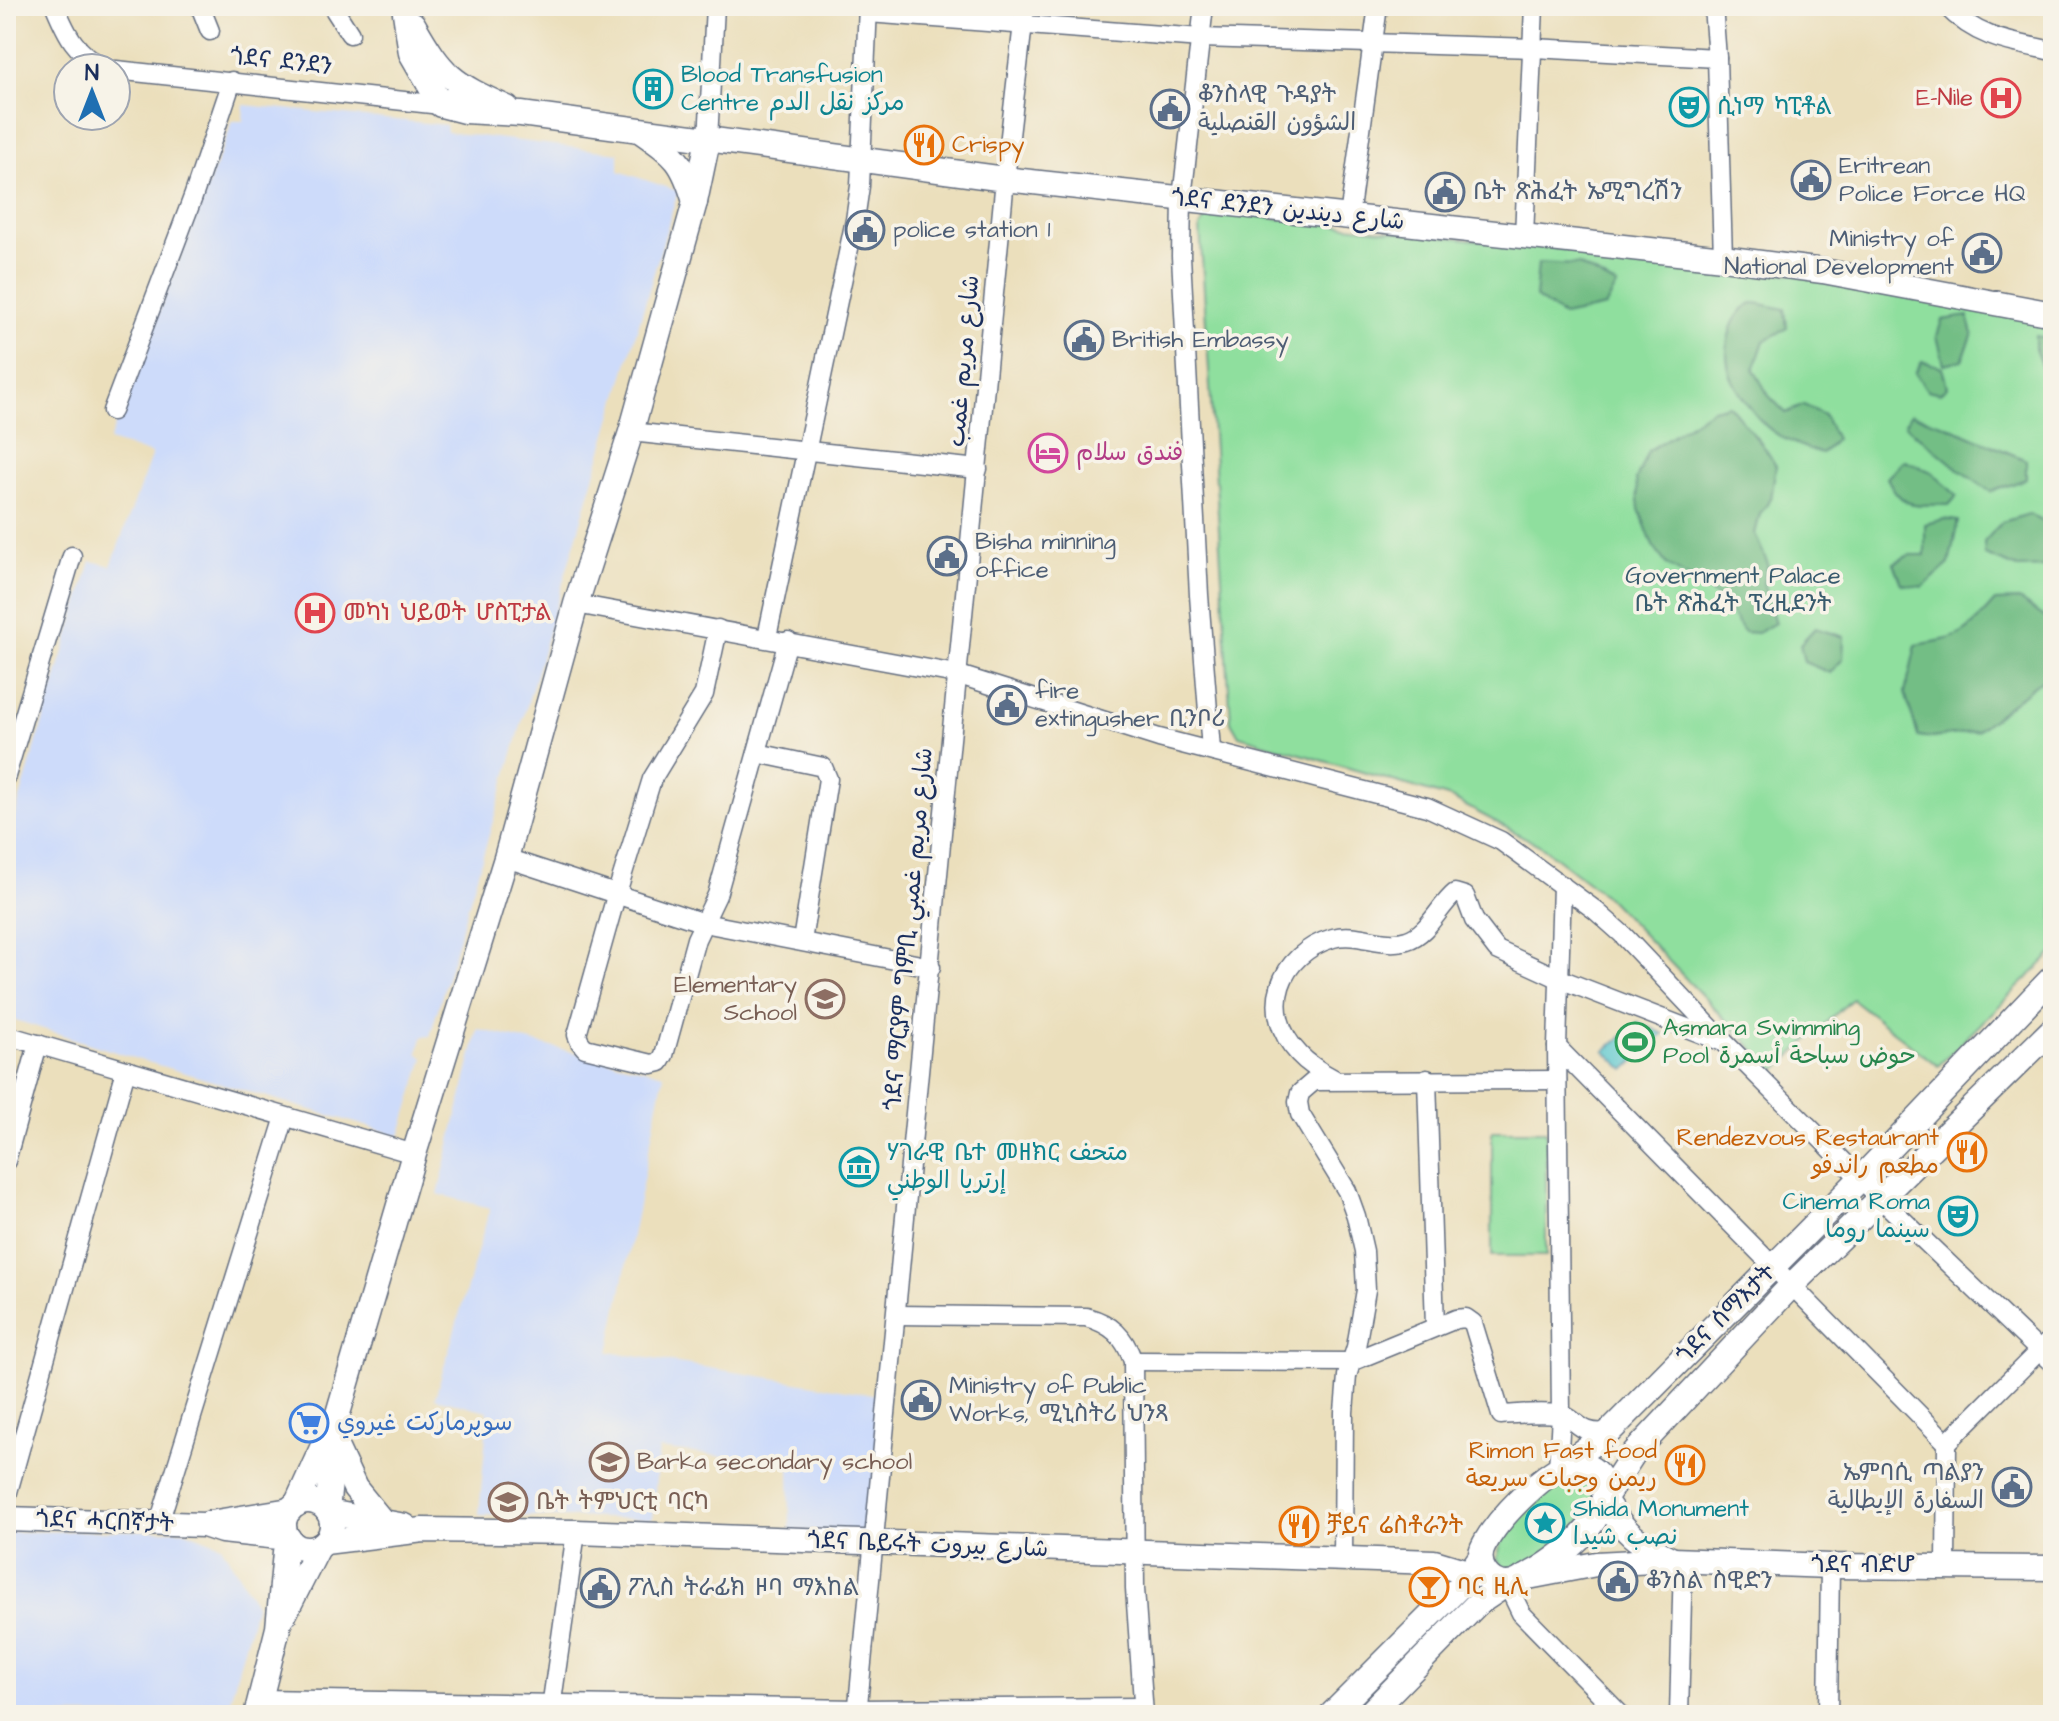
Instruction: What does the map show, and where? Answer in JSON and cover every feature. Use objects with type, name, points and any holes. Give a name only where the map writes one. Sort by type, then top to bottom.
[{"type":"main road","points":[[405,9],[437,86]]},
{"type":"main road","name":"ጎደና ደንደን شارع ديندين","points":[[437,86],[521,114],[640,131],[1005,179],[1723,258],[1823,271],[2053,314]]},
{"type":"main road","points":[[640,131],[681,164],[695,202]]},
{"type":"main road","points":[[258,1707],[278,1628],[288,1539],[285,1519],[337,1417],[414,1154],[506,858],[576,604],[631,432],[695,202],[708,140]]},
{"type":"main road","name":"ጎደና ሰማእታት","points":[[1368,1715],[1477,1604],[1513,1508],[1558,1469],[1609,1432],[1861,1178],[2053,977]]},
{"type":"main road","name":"ጎደና ሰማእታት","points":[[1337,1713],[1459,1587],[1493,1568],[1550,1563],[1568,1549],[1586,1530],[1634,1453],[1791,1286],[2053,1029]]},
{"type":"main road","points":[[278,1628],[332,1525],[327,1511],[337,1417]]},
{"type":"main road","points":[[335,1444],[355,1488],[382,1521]]},
{"type":"main road","points":[[1558,1469],[1578,1464],[1592,1469],[1603,1485],[1604,1499],[1616,1520],[1635,1541],[1678,1560]]},
{"type":"main road","points":[[204,1525],[293,1508],[309,1502],[327,1511],[423,1530]]},
{"type":"main road","name":"ጎደና ሓርበኛታት","points":[[6,1519],[204,1525]]},
{"type":"main road","points":[[204,1525],[222,1531],[288,1539],[303,1548],[423,1530]]},
{"type":"main road","name":"ጎደና ቤይሩት شارع بيروت","points":[[423,1530],[576,1532],[1434,1562]]},
{"type":"main road","points":[[1434,1562],[1457,1556],[1493,1568]]},
{"type":"main road","name":"ጎደና ብድሆ","points":[[1493,1568],[1678,1560],[1830,1566],[2053,1568]]},
{"type":"main road","points":[[1434,1562],[1493,1568]]},
{"type":"street","points":[[55,6],[67,36],[80,52]]},
{"type":"street","points":[[200,6],[210,31]]},
{"type":"street","points":[[332,6],[350,34]]},
{"type":"street","points":[[708,140],[715,6]]},
{"type":"street","points":[[1204,6],[1182,198],[1181,256],[1196,549],[1211,750]]},
{"type":"street","points":[[1349,217],[1378,6]]},
{"type":"street","points":[[1524,236],[1534,6]]},
{"type":"street","points":[[1713,6],[1723,258]]},
{"type":"street","points":[[1946,6],[1972,29],[1991,38],[2053,51]]},
{"type":"street","points":[[767,637],[855,220],[868,9],[1024,14],[1201,38],[1534,48],[1717,58]]},
{"type":"street","name":"شارع مريم غمب","points":[[956,674],[1024,14]]},
{"type":"street","name":"ጎደና ደንደን","points":[[132,72],[232,81],[437,86]]},
{"type":"street","points":[[112,411],[193,197],[232,81]]},
{"type":"street","points":[[631,432],[978,469]]},
{"type":"street","points":[[6,776],[72,556]]},
{"type":"street","points":[[576,604],[956,674],[1106,722],[1427,807],[1501,841],[1622,934],[1725,1043],[2046,1358]]},
{"type":"street","points":[[718,629],[704,694],[652,779],[577,1035],[585,1048],[652,1064],[660,1062],[696,939],[717,895],[788,641]]},
{"type":"street","name":"ጎደና ማርያም ግምቢ شارع مريم غمبي","points":[[858,1712],[872,1543],[931,967],[956,674]]},
{"type":"street","points":[[757,753],[823,767],[828,779],[802,941]]},
{"type":"street","points":[[506,858],[704,923],[931,967]]},
{"type":"street","points":[[1558,1469],[1561,1414],[1557,1047],[1562,885]]},
{"type":"street","points":[[1337,1080],[1314,1068],[1297,1052],[1283,1031],[1277,1007],[1280,982],[1293,963],[1310,948],[1335,938],[1357,936],[1394,943],[1409,940],[1421,931],[1451,895],[1459,893],[1465,896],[1482,932],[1497,950],[1560,979],[1725,1043]]},
{"type":"street","points":[[6,1035],[414,1154]]},
{"type":"street","points":[[6,1161],[38,1044]]},
{"type":"street","points":[[1557,1047],[1947,1443],[1946,1566]]},
{"type":"street","points":[[6,1499],[126,1070]]},
{"type":"street","points":[[1427,1079],[1435,1327]]},
{"type":"street","points":[[1343,1559],[1344,1412],[1347,1376],[1360,1332],[1366,1290],[1364,1251],[1347,1191],[1300,1114],[1300,1093],[1314,1081],[1557,1080]]},
{"type":"street","points":[[159,1523],[285,1117]]},
{"type":"street","points":[[258,1707],[1143,1711],[1135,1553],[1133,1361],[1120,1334],[1110,1326],[1086,1317],[896,1315]]},
{"type":"street","points":[[1133,1361],[1351,1362],[1435,1327],[1466,1318],[1473,1323],[1501,1415],[1561,1414],[1585,1432],[1609,1432]]},
{"type":"street","points":[[1947,1443],[2046,1358],[2053,1337]]},
{"type":"street","points":[[551,1710],[576,1532]]},
{"type":"street","points":[[1678,1560],[1679,1715]]},
{"type":"street","points":[[1828,1715],[1830,1566]]},
{"type":"street","points":[[1493,1568],[1521,1613],[1621,1715]]},
{"type":"shaded area","name":"መካነ ህይወት ሆስፒታል","points":[[244,105],[446,125],[447,132],[619,153],[619,171],[678,191],[430,1036],[422,1037],[418,1053],[424,1058],[400,1136],[6,1017],[6,845],[91,561],[111,566],[152,454],[109,441],[233,121],[243,121]]},
{"type":"shaded area","points":[[478,1029],[664,1074],[609,1352],[884,1396],[868,1531],[790,1531],[789,1464],[659,1449],[652,1519],[479,1515],[488,1411],[435,1398],[490,1208],[438,1194]]},
{"type":"shaded area","points":[[184,1530],[221,1545],[256,1604],[226,1715],[6,1715],[6,1532]]},
{"type":"green space","name":"Government Palace ቤት ጽሕፈት ፕረዚደንት","points":[[1219,212],[1854,281],[2053,323],[2053,450],[2050,458],[2053,483],[2053,953],[1938,1066],[1852,999],[1775,1071],[1607,897],[1541,846],[1451,798],[1239,736],[1231,722],[1200,227],[1208,214]]},
{"type":"green space","points":[[1538,263],[1579,265],[1617,286],[1605,307],[1563,316],[1535,297]]},
{"type":"green space","points":[[1756,303],[1785,309],[1787,328],[1764,341],[1754,370],[1769,396],[1786,413],[1804,405],[1824,415],[1836,439],[1822,454],[1768,428],[1749,407],[1733,381],[1727,355],[1730,333],[1739,314]]},
{"type":"green space","points":[[1968,316],[1973,334],[1962,360],[1944,364],[1937,336],[1942,320]]},
{"type":"green space","points":[[2035,336],[2053,339],[2053,396],[2035,349]]},
{"type":"green space","points":[[1922,361],[1942,367],[1947,387],[1940,393],[1927,390],[1915,373]]},
{"type":"green space","points":[[1729,405],[1776,466],[1771,499],[1760,514],[1755,534],[1768,564],[1763,583],[1775,623],[1757,633],[1744,632],[1723,602],[1667,565],[1653,546],[1639,509],[1636,480],[1648,451],[1713,409]]},
{"type":"green space","points":[[1910,414],[1945,425],[2026,460],[2026,479],[1991,492],[1905,425]]},
{"type":"green space","points":[[1904,460],[1932,472],[1957,496],[1949,505],[1919,505],[1905,501],[1887,478]]},
{"type":"green space","points":[[2029,514],[2051,526],[2053,567],[2018,568],[1985,555],[1984,542],[2002,522]]},
{"type":"green space","points":[[1944,519],[1958,521],[1949,564],[1923,587],[1902,584],[1894,563],[1909,555],[1925,555],[1925,524]]},
{"type":"green space","points":[[2019,600],[2053,620],[2053,676],[2042,680],[1977,731],[1933,738],[1918,736],[1905,693],[1916,645],[1961,634],[1995,601]]},
{"type":"green space","points":[[1815,628],[1844,637],[1843,659],[1830,673],[1804,662],[1800,644]]},
{"type":"green space","points":[[1492,1131],[1546,1131],[1546,1256],[1492,1256]]},
{"type":"green space","points":[[1572,1475],[1581,1475],[1594,1484],[1594,1505],[1566,1538],[1543,1557],[1517,1568],[1503,1568],[1497,1558],[1515,1519],[1546,1488]]},
{"type":"water","name":"Asmara Swimming Pool حوض سباحة أسمرة","points":[[1638,1022],[1664,1034],[1625,1070],[1605,1051]]},
{"type":"place","name":"Blood Transfusion Centre مركز نقل الدم","points":[[653,89]]},
{"type":"place","name":"E-Nile","points":[[2001,98]]},
{"type":"place","name":"ሲነማ ካፒቶል","points":[[1689,107]]},
{"type":"place","name":"ቆንስላዊ ጉዳያት الشؤون القنصلية","points":[[1170,109]]},
{"type":"place","name":"Crispy","points":[[924,145]]},
{"type":"place","name":"Eritrean Police Force HQ","points":[[1811,180]]},
{"type":"place","name":"ቤት ጽሕፈት ኤሚግረሽን","points":[[1445,192]]},
{"type":"place","name":"police station 1","points":[[865,230]]},
{"type":"place","name":"Ministry of National Development","points":[[1982,253]]},
{"type":"place","name":"British Embassy","points":[[1084,340]]},
{"type":"place","name":"فندق سلام","points":[[1048,453]]},
{"type":"place","name":"Bisha minning office","points":[[947,556]]},
{"type":"place","name":"መካነ ህይወት ሆስፒታል","points":[[315,613]]},
{"type":"place","name":"fire extingusher ቢንቦሪ","points":[[1007,705]]},
{"type":"place","name":"Elementary School","points":[[825,999]]},
{"type":"place","name":"Asmara Swimming Pool حوض سباحة أسمرة","points":[[1635,1042]]},
{"type":"place","name":"Rendezvous Restaurant مطعم راندفو","points":[[1967,1152]]},
{"type":"place","name":"ሃገራዊ ቤተ መዘክር متحف إرتريا الوطني","points":[[859,1167]]},
{"type":"place","name":"Cinema Roma سينما روما","points":[[1958,1216]]},
{"type":"place","name":"Ministry of Public Works, ሚኒስትሪ ህንጻ","points":[[921,1400]]},
{"type":"place","name":"سوپرمارکت غيروي","points":[[309,1423]]},
{"type":"place","name":"Barka secondary school","points":[[609,1462]]},
{"type":"place","name":"Rimon Fast food ريمن وجبات سريعة","points":[[1685,1465]]},
{"type":"place","name":"ኤምባሲ ጣልያን السفارة الإيطالية","points":[[2012,1487]]},
{"type":"place","name":"ቤት ትምህርቲ ባርካ","points":[[508,1502]]},
{"type":"place","name":"Shida Monument نصب شيدا","points":[[1545,1523]]},
{"type":"place","name":"ቻይና ሬስቶራንት","points":[[1299,1526]]},
{"type":"place","name":"ቆንስል ስዊድን","points":[[1618,1581]]},
{"type":"place","name":"ባር ዚሊ","points":[[1429,1587]]},
{"type":"place","name":"ፖሊስ ትራፊክ ዞባ ማእከል","points":[[600,1588]]}]
